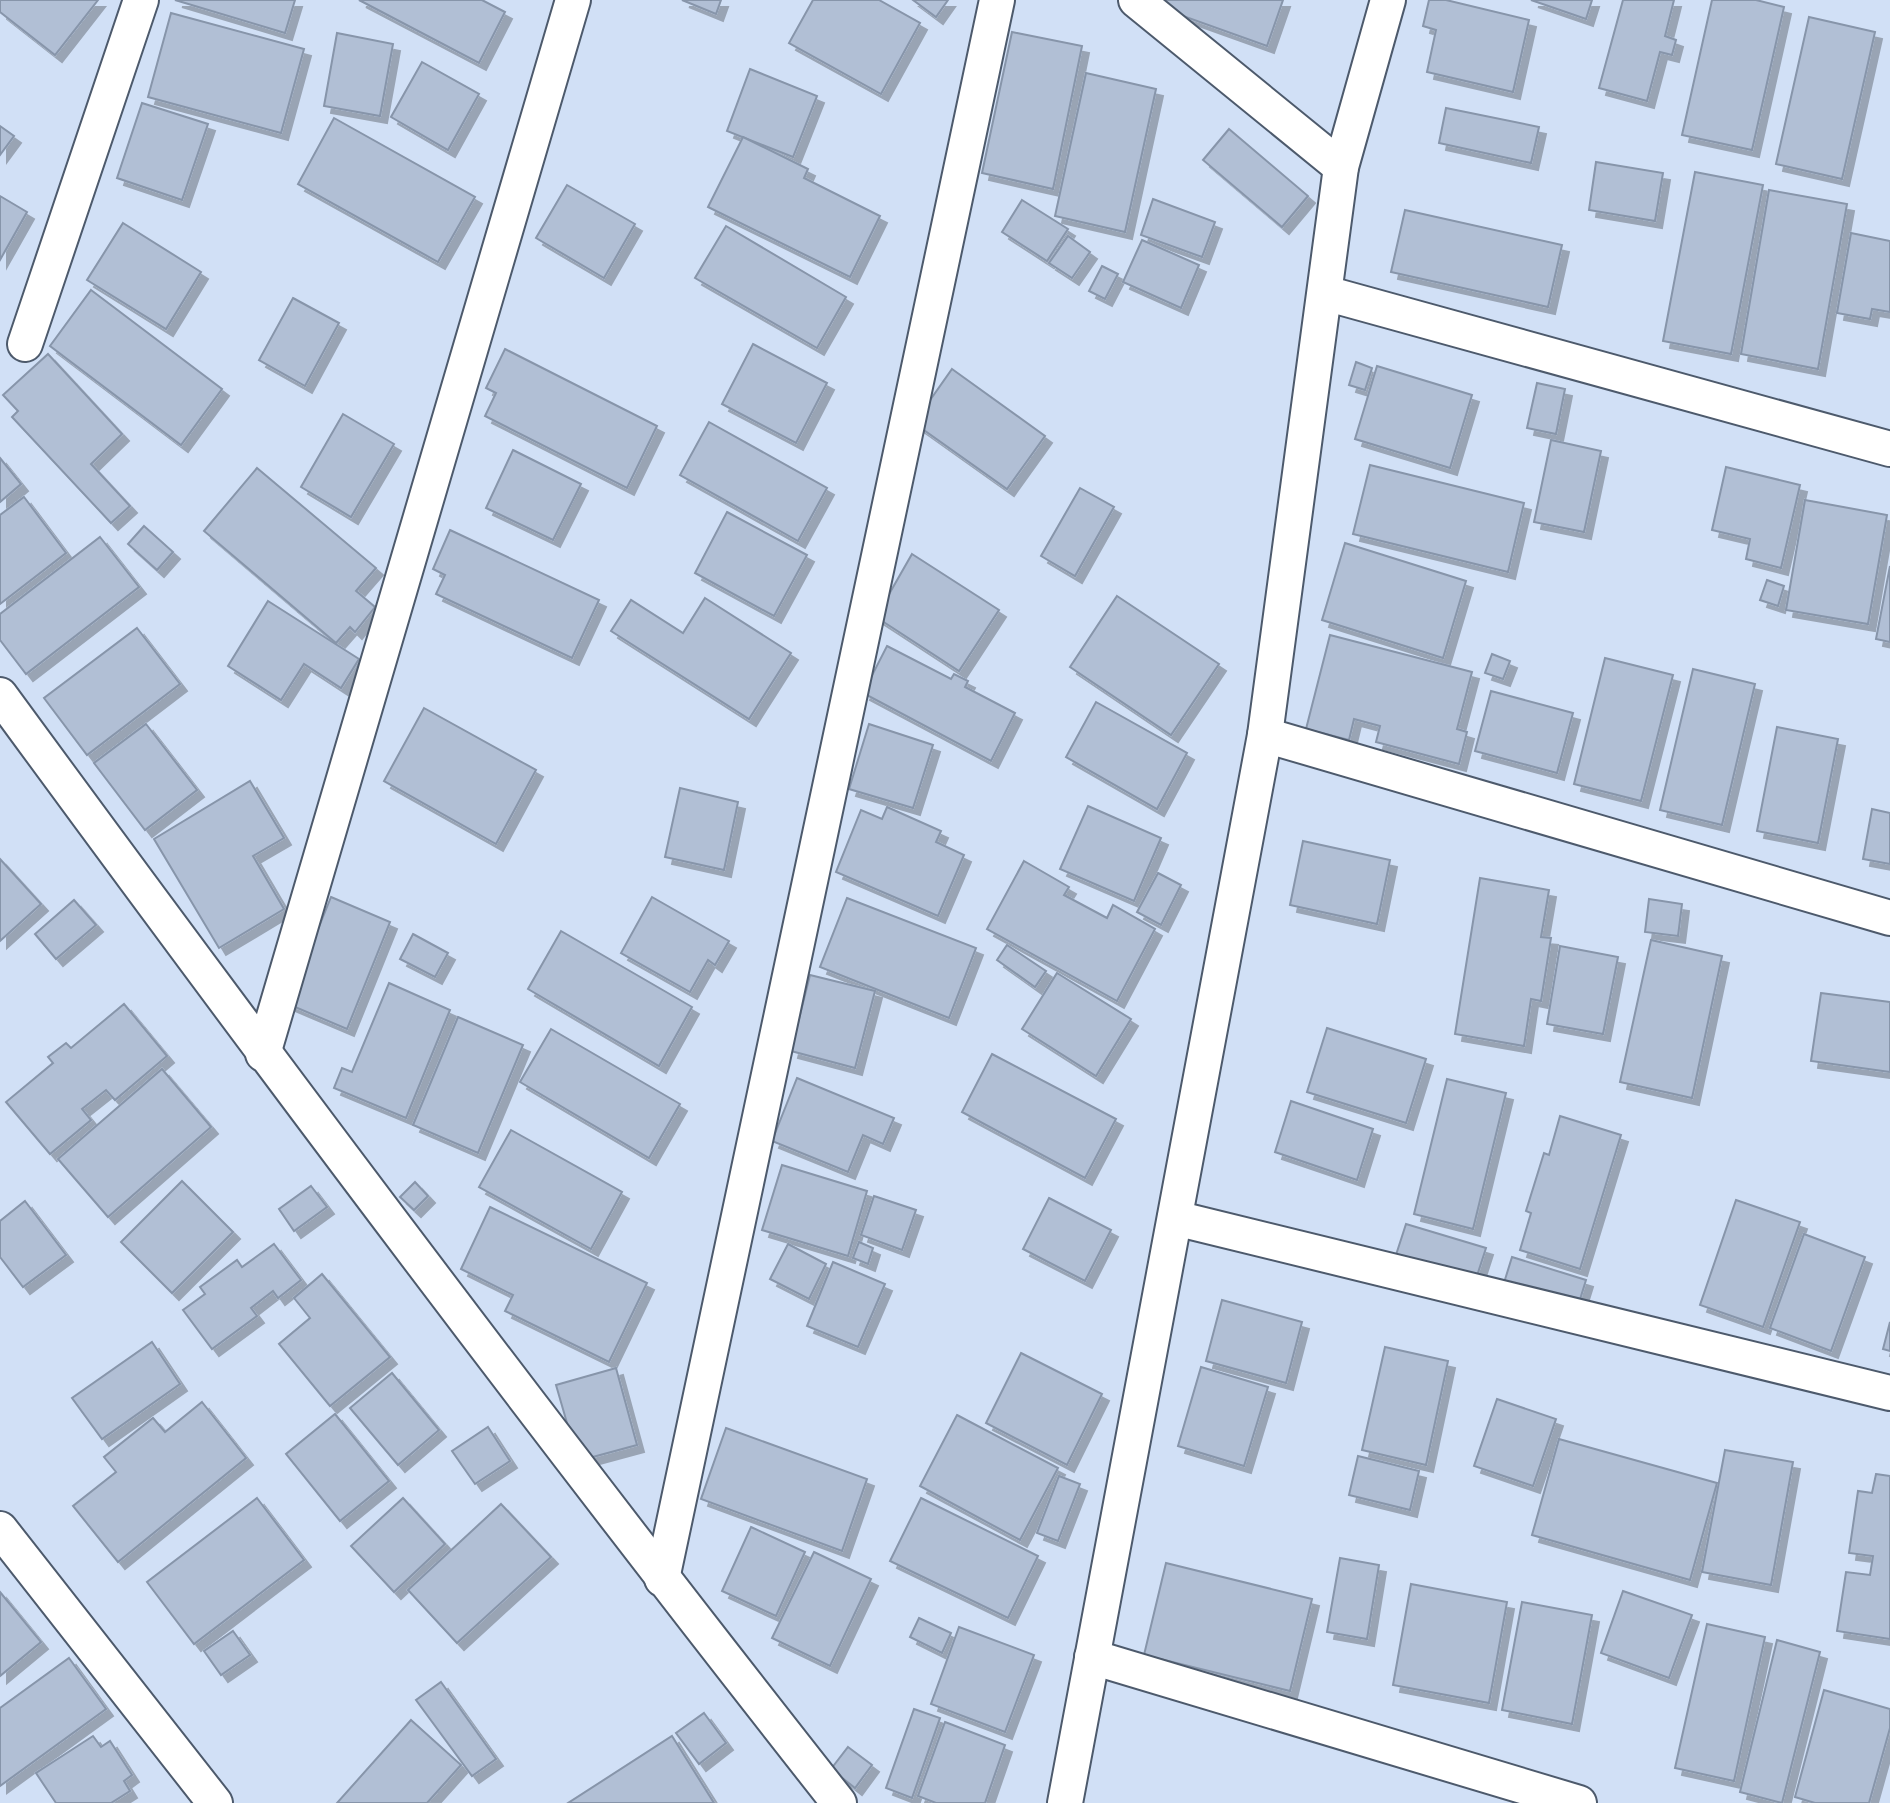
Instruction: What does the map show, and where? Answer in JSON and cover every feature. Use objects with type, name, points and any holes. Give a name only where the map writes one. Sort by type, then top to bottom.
[{"type":"street","points":[[25,344],[141,0]]},
{"type":"street","points":[[263,1054],[573,0]]},
{"type":"street","points":[[662,1579],[997,0]]},
{"type":"street","points":[[1136,0],[1341,167]]},
{"type":"street","points":[[1065,1803],[1265,735],[1341,167],[1388,0]]},
{"type":"street","points":[[1325,293],[1890,449]]},
{"type":"street","points":[[0,695],[263,1054],[662,1579],[839,1803]]},
{"type":"street","points":[[1265,735],[1890,918]]},
{"type":"street","points":[[1175,1218],[1890,1393]]},
{"type":"street","points":[[0,1529],[215,1803]]},
{"type":"street","points":[[1092,1657],[1579,1803]]},
{"type":"building","points":[[0,0],[98,0],[55,55],[0,12]]},
{"type":"building","points":[[175,0],[295,0],[285,33]]},
{"type":"building","points":[[359,0],[482,0],[505,12],[479,63]]},
{"type":"building","points":[[682,0],[721,0],[716,14]]},
{"type":"building","points":[[813,0],[879,0],[920,23],[881,94],[789,43]]},
{"type":"building","points":[[913,0],[948,0],[936,17]]},
{"type":"building","points":[[1157,0],[1283,0],[1267,46],[1155,6]]},
{"type":"building","points":[[1429,0],[1446,0],[1529,20],[1513,92],[1427,72],[1436,30],[1423,26]]},
{"type":"building","points":[[1531,0],[1592,0],[1586,19]]},
{"type":"building","points":[[1623,0],[1674,0],[1665,36],[1676,40],[1672,55],[1660,52],[1647,101],[1599,88]]},
{"type":"building","points":[[1712,0],[1756,0],[1784,7],[1752,150],[1682,135]]},
{"type":"building","points":[[171,13],[304,49],[281,133],[148,97]]},
{"type":"building","points":[[1809,17],[1875,32],[1842,179],[1776,164]]},
{"type":"building","points":[[1012,32],[1082,46],[1053,189],[982,173]]},
{"type":"building","points":[[337,33],[393,44],[380,116],[324,106]]},
{"type":"building","points":[[422,62],[479,94],[448,150],[391,117]]},
{"type":"building","points":[[750,69],[817,96],[793,157],[727,131]]},
{"type":"building","points":[[1086,73],[1156,89],[1125,232],[1055,216]]},
{"type":"building","points":[[142,103],[208,124],[182,200],[117,178]]},
{"type":"building","points":[[1446,108],[1539,127],[1531,163],[1439,143]]},
{"type":"building","points":[[334,118],[475,197],[438,262],[298,184]]},
{"type":"building","points":[[0,126],[14,136],[0,155]]},
{"type":"building","points":[[1229,129],[1308,196],[1282,227],[1203,160]]},
{"type":"building","points":[[743,137],[808,169],[804,178],[880,216],[850,277],[708,207]]},
{"type":"building","points":[[1596,162],[1663,173],[1655,221],[1589,210]]},
{"type":"building","points":[[1695,172],[1763,185],[1731,354],[1663,341]]},
{"type":"building","points":[[567,185],[635,224],[604,278],[536,238]]},
{"type":"building","points":[[1769,190],[1847,204],[1818,369],[1741,354]]},
{"type":"building","points":[[0,196],[27,212],[0,260]]},
{"type":"building","points":[[1153,199],[1215,222],[1202,257],[1141,235]]},
{"type":"building","points":[[1022,200],[1068,229],[1047,261],[1002,232]]},
{"type":"building","points":[[1405,210],[1562,245],[1548,307],[1391,272]]},
{"type":"building","points":[[123,223],[201,272],[166,329],[87,280]]},
{"type":"building","points":[[726,226],[846,297],[817,348],[695,278]]},
{"type":"building","points":[[1851,233],[1890,241],[1890,312],[1872,309],[1870,319],[1837,313]]},
{"type":"building","points":[[1068,236],[1090,252],[1072,278],[1049,263]]},
{"type":"building","points":[[1142,240],[1199,265],[1181,308],[1123,282]]},
{"type":"building","points":[[1102,266],[1118,274],[1105,299],[1089,291]]},
{"type":"building","points":[[91,290],[222,389],[181,445],[50,346]]},
{"type":"building","points":[[293,298],[339,323],[305,386],[259,360]]},
{"type":"building","points":[[753,344],[827,383],[796,443],[722,404]]},
{"type":"building","points":[[505,349],[657,426],[627,488],[485,416],[496,393],[486,388]]},
{"type":"building","points":[[48,354],[122,434],[91,464],[130,506],[111,523],[12,417],[18,411],[3,395]]},
{"type":"building","points":[[1356,362],[1372,368],[1365,390],[1349,385]]},
{"type":"building","points":[[1377,366],[1472,395],[1450,468],[1355,439]]},
{"type":"building","points":[[952,369],[1045,436],[1007,489],[914,423]]},
{"type":"building","points":[[1537,383],[1565,389],[1556,434],[1527,428]]},
{"type":"building","points":[[343,414],[394,444],[351,517],[301,487]]},
{"type":"building","points":[[709,422],[827,488],[798,541],[680,475]]},
{"type":"building","points":[[1551,440],[1601,451],[1584,532],[1534,522]]},
{"type":"building","points":[[513,450],[581,484],[553,540],[486,508]]},
{"type":"building","points":[[0,458],[21,484],[0,502]]},
{"type":"building","points":[[1370,465],[1524,503],[1508,572],[1353,534]]},
{"type":"building","points":[[1726,467],[1800,485],[1781,568],[1746,559],[1750,539],[1712,530]]},
{"type":"building","points":[[257,468],[376,568],[356,591],[375,607],[355,632],[350,627],[336,643],[204,531]]},
{"type":"building","points":[[1080,488],[1114,507],[1075,576],[1041,556]]},
{"type":"building","points":[[24,497],[66,553],[0,604],[0,515]]},
{"type":"building","points":[[1805,500],[1887,515],[1868,624],[1786,610]]},
{"type":"building","points":[[727,512],[807,555],[774,616],[695,573]]},
{"type":"building","points":[[144,526],[173,552],[157,570],[128,544]]},
{"type":"building","points":[[450,530],[599,600],[572,658],[436,594],[445,575],[433,569]]},
{"type":"building","points":[[100,537],[139,587],[26,674],[0,640],[0,614]]},
{"type":"building","points":[[1345,543],[1466,581],[1443,658],[1322,620]]},
{"type":"building","points":[[912,554],[999,610],[959,671],[876,617]]},
{"type":"building","points":[[1890,566],[1890,642],[1876,639]]},
{"type":"building","points":[[1767,580],[1784,586],[1778,606],[1760,600]]},
{"type":"building","points":[[1117,596],[1219,664],[1171,735],[1070,667]]},
{"type":"building","points":[[705,598],[791,653],[749,719],[611,631],[631,600],[683,633]]},
{"type":"building","points":[[268,601],[359,659],[341,688],[304,664],[281,700],[228,666]]},
{"type":"building","points":[[137,628],[180,684],[87,755],[44,698]]},
{"type":"building","points":[[1330,635],[1472,672],[1457,729],[1467,732],[1459,764],[1376,742],[1380,726],[1354,719],[1349,740],[1306,729]]},
{"type":"building","points":[[887,646],[951,679],[954,674],[968,681],[965,687],[1015,713],[991,761],[863,693]]},
{"type":"building","points":[[1492,654],[1510,661],[1503,679],[1485,673]]},
{"type":"building","points":[[1605,658],[1673,675],[1641,801],[1574,784]]},
{"type":"building","points":[[1693,669],[1755,684],[1722,825],[1660,810]]},
{"type":"building","points":[[1491,691],[1573,713],[1557,773],[1475,751]]},
{"type":"building","points":[[1096,702],[1187,753],[1157,809],[1066,757]]},
{"type":"building","points":[[424,708],[536,770],[496,844],[384,781]]},
{"type":"building","points":[[146,724],[197,790],[145,830],[94,763]]},
{"type":"building","points":[[869,724],[933,745],[913,808],[849,789]]},
{"type":"building","points":[[1777,727],[1838,739],[1818,843],[1757,831]]},
{"type":"building","points":[[250,781],[284,838],[253,856],[284,909],[219,948],[154,839]]},
{"type":"building","points":[[680,788],[738,802],[724,870],[665,857]]},
{"type":"building","points":[[1088,806],[1161,838],[1134,901],[1060,869]]},
{"type":"building","points":[[887,807],[941,831],[936,842],[964,855],[938,916],[836,872],[861,810],[882,819]]},
{"type":"building","points":[[1872,809],[1890,813],[1890,864],[1863,859]]},
{"type":"building","points":[[1303,841],[1390,860],[1377,924],[1290,905]]},
{"type":"building","points":[[0,859],[41,904],[0,941]]},
{"type":"building","points":[[1024,861],[1069,887],[1064,895],[1107,918],[1113,905],[1155,929],[1117,1001],[987,929]]},
{"type":"building","points":[[1158,873],[1181,885],[1161,925],[1137,912]]},
{"type":"building","points":[[1480,878],[1549,890],[1541,937],[1551,938],[1541,1001],[1531,999],[1524,1046],[1455,1034]]},
{"type":"building","points":[[331,897],[390,922],[347,1029],[288,1004]]},
{"type":"building","points":[[652,897],[729,941],[715,965],[708,960],[690,992],[621,953]]},
{"type":"building","points":[[847,898],[976,948],[949,1018],[820,967]]},
{"type":"building","points":[[1649,899],[1682,904],[1678,936],[1645,932]]},
{"type":"building","points":[[74,900],[96,925],[56,959],[35,934]]},
{"type":"building","points":[[561,931],[692,1007],[659,1066],[528,989]]},
{"type":"building","points":[[413,934],[448,953],[435,977],[400,959]]},
{"type":"building","points":[[1651,940],[1722,956],[1692,1098],[1620,1082]]},
{"type":"building","points":[[1007,945],[1046,971],[1035,987],[997,960]]},
{"type":"building","points":[[1560,946],[1618,957],[1603,1034],[1547,1024]]},
{"type":"building","points":[[1057,973],[1131,1019],[1096,1076],[1022,1029]]},
{"type":"building","points":[[810,975],[875,991],[855,1068],[791,1051]]},
{"type":"building","points":[[389,983],[450,1010],[406,1118],[334,1088],[342,1068],[352,1072]]},
{"type":"building","points":[[1821,993],[1890,1002],[1890,1072],[1811,1061]]},
{"type":"building","points":[[124,1004],[167,1056],[115,1100],[106,1090],[82,1109],[91,1120],[50,1154],[6,1102],[53,1063],[48,1057],[66,1043],[71,1048]]},
{"type":"building","points":[[458,1017],[523,1045],[478,1153],[413,1125]]},
{"type":"building","points":[[1327,1028],[1426,1059],[1406,1123],[1307,1092]]},
{"type":"building","points":[[551,1029],[680,1104],[649,1158],[520,1082]]},
{"type":"building","points":[[992,1054],[1116,1119],[1085,1178],[962,1112]]},
{"type":"building","points":[[162,1069],[211,1127],[108,1217],[58,1159]]},
{"type":"building","points":[[797,1078],[894,1118],[883,1144],[863,1135],[848,1172],[772,1141]]},
{"type":"building","points":[[1447,1079],[1506,1093],[1473,1229],[1414,1214]]},
{"type":"building","points":[[1291,1101],[1373,1129],[1357,1180],[1275,1152]]},
{"type":"building","points":[[1560,1116],[1621,1135],[1580,1269],[1520,1250],[1531,1213],[1526,1211],[1544,1153],[1549,1155]]},
{"type":"building","points":[[511,1130],[622,1192],[591,1249],[479,1187]]},
{"type":"building","points":[[782,1165],[867,1191],[848,1256],[762,1230]]},
{"type":"building","points":[[182,1181],[233,1232],[172,1293],[121,1242]]},
{"type":"building","points":[[415,1182],[428,1196],[414,1210],[400,1197]]},
{"type":"building","points":[[311,1186],[327,1207],[294,1231],[279,1209]]},
{"type":"building","points":[[874,1196],[916,1210],[902,1250],[861,1235]]},
{"type":"building","points":[[1049,1198],[1111,1230],[1085,1281],[1023,1249]]},
{"type":"building","points":[[1736,1200],[1800,1222],[1763,1327],[1700,1305]]},
{"type":"building","points":[[25,1201],[66,1255],[23,1287],[0,1257],[0,1221]]},
{"type":"building","points":[[490,1207],[647,1283],[609,1362],[505,1311],[513,1295],[461,1269]]},
{"type":"building","points":[[1406,1224],[1486,1248],[1475,1282],[1395,1258]]},
{"type":"building","points":[[1804,1234],[1865,1257],[1831,1351],[1770,1328]]},
{"type":"building","points":[[859,1242],[873,1248],[868,1264],[853,1258]]},
{"type":"building","points":[[274,1244],[301,1280],[278,1298],[273,1291],[251,1308],[257,1316],[212,1349],[183,1310],[205,1294],[200,1287],[237,1260],[242,1267]]},
{"type":"building","points":[[788,1244],[826,1264],[809,1299],[770,1279]]},
{"type":"building","points":[[1512,1257],[1586,1280],[1577,1309],[1503,1286]]},
{"type":"building","points":[[833,1262],[885,1284],[858,1347],[807,1326]]},
{"type":"building","points":[[322,1274],[390,1357],[330,1406],[279,1344],[310,1318],[294,1298]]},
{"type":"building","points":[[1222,1300],[1302,1322],[1286,1383],[1206,1361]]},
{"type":"building","points":[[1890,1322],[1890,1351],[1883,1349]]},
{"type":"building","points":[[152,1342],[180,1384],[102,1439],[72,1398]]},
{"type":"building","points":[[1385,1347],[1448,1361],[1426,1465],[1362,1450]]},
{"type":"building","points":[[1021,1353],[1102,1394],[1067,1465],[986,1423]]},
{"type":"building","points":[[1201,1367],[1268,1387],[1244,1466],[1178,1446]]},
{"type":"building","points":[[616,1368],[637,1445],[578,1461],[556,1385]]},
{"type":"building","points":[[392,1373],[439,1430],[398,1465],[350,1408]]},
{"type":"building","points":[[1497,1399],[1556,1419],[1533,1486],[1474,1466]]},
{"type":"building","points":[[202,1402],[246,1458],[118,1562],[73,1506],[116,1472],[104,1457],[153,1418],[165,1432]]},
{"type":"building","points":[[335,1414],[389,1481],[340,1521],[286,1454]]},
{"type":"building","points":[[957,1415],[1058,1468],[1020,1540],[920,1486]]},
{"type":"building","points":[[488,1427],[510,1461],[475,1484],[452,1451]]},
{"type":"building","points":[[726,1428],[867,1479],[842,1551],[701,1499]]},
{"type":"building","points":[[1559,1439],[1717,1483],[1690,1580],[1532,1535]]},
{"type":"building","points":[[1725,1450],[1793,1462],[1771,1585],[1702,1572]]},
{"type":"building","points":[[1358,1456],[1419,1471],[1410,1510],[1349,1495]]},
{"type":"building","points":[[1876,1474],[1890,1476],[1890,1639],[1837,1631],[1846,1572],[1870,1575],[1873,1556],[1849,1553],[1858,1491],[1872,1493]]},
{"type":"building","points":[[1059,1476],[1080,1484],[1058,1541],[1037,1533]]},
{"type":"building","points":[[257,1498],[304,1560],[194,1644],[147,1582]]},
{"type":"building","points":[[403,1498],[445,1544],[394,1592],[351,1546]]},
{"type":"building","points":[[921,1498],[1038,1556],[1008,1618],[890,1561]]},
{"type":"building","points":[[501,1504],[551,1557],[457,1643],[408,1590]]},
{"type":"building","points":[[751,1527],[805,1552],[776,1616],[722,1591]]},
{"type":"building","points":[[814,1552],[871,1579],[830,1666],[772,1638]]},
{"type":"building","points":[[1340,1558],[1379,1565],[1367,1639],[1327,1632]]},
{"type":"building","points":[[1166,1563],[1312,1599],[1290,1691],[1144,1655]]},
{"type":"building","points":[[1411,1584],[1507,1602],[1489,1703],[1393,1685]]},
{"type":"building","points":[[1623,1591],[1692,1615],[1669,1678],[1601,1653]]},
{"type":"building","points":[[0,1592],[41,1642],[0,1676]]},
{"type":"building","points":[[1522,1602],[1592,1615],[1572,1724],[1502,1710]]},
{"type":"building","points":[[919,1618],[951,1633],[942,1653],[910,1637]]},
{"type":"building","points":[[1707,1624],[1765,1637],[1734,1781],[1675,1768]]},
{"type":"building","points":[[959,1627],[1034,1655],[1005,1732],[931,1704]]},
{"type":"building","points":[[233,1631],[250,1655],[221,1675],[204,1651]]},
{"type":"building","points":[[1777,1640],[1820,1652],[1782,1803],[1740,1792]]},
{"type":"building","points":[[69,1658],[106,1709],[0,1786],[0,1708]]},
{"type":"building","points":[[441,1682],[496,1759],[472,1776],[416,1700]]},
{"type":"building","points":[[1824,1690],[1890,1709],[1890,1728],[1869,1803],[1815,1803],[1795,1797]]},
{"type":"building","points":[[914,1709],[940,1718],[912,1798],[886,1788]]},
{"type":"building","points":[[704,1713],[726,1743],[699,1764],[676,1733]]},
{"type":"building","points":[[411,1720],[461,1765],[427,1803],[337,1803]]},
{"type":"building","points":[[945,1722],[1005,1745],[985,1803],[936,1803],[918,1796]]},
{"type":"building","points":[[93,1736],[101,1747],[110,1741],[132,1775],[124,1781],[130,1791],[111,1803],[56,1803],[36,1773]]},
{"type":"building","points":[[672,1736],[714,1803],[568,1803]]},
{"type":"building","points":[[848,1747],[872,1765],[855,1788],[831,1769]]}]
